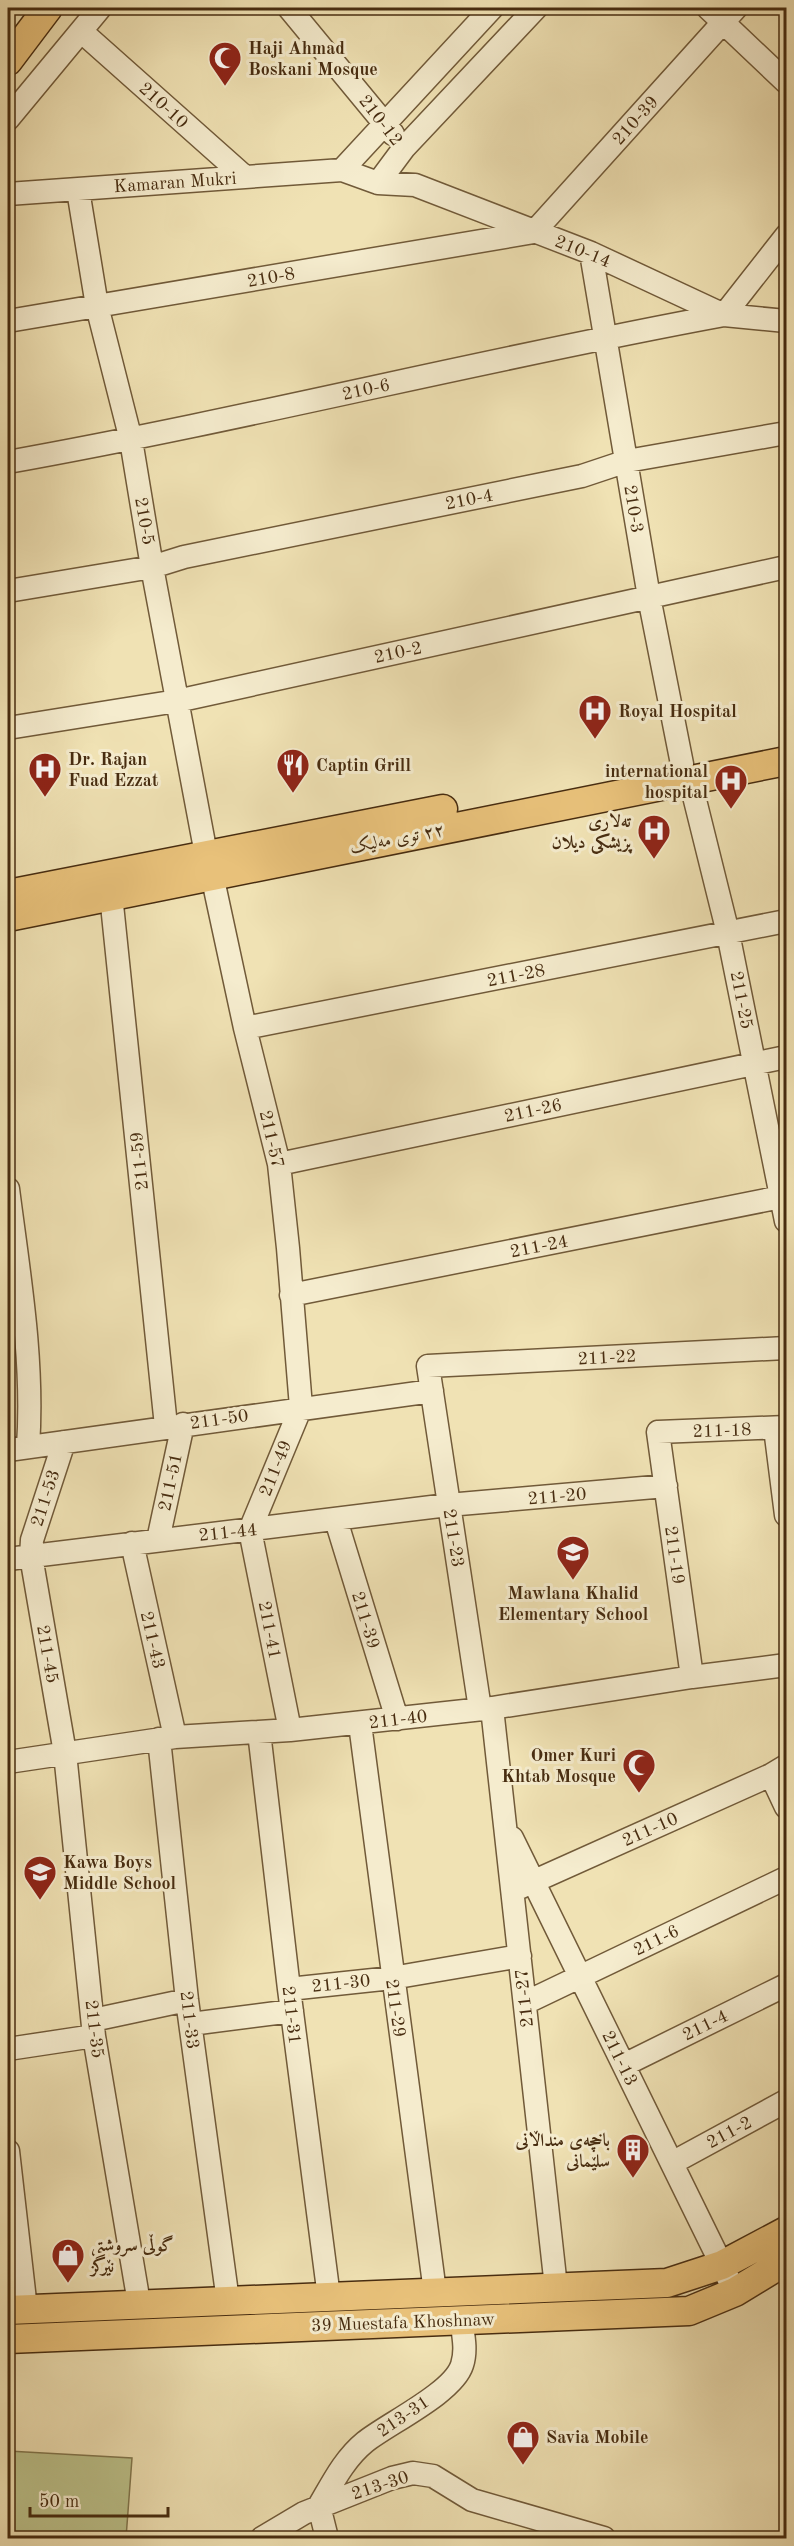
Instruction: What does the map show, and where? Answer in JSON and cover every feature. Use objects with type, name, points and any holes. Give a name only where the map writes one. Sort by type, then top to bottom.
[{"type":"main road","points":[[8,61],[48,8]]},
{"type":"main road","name":"٢٢ توی مەلیک","points":[[686,772],[786,743]]},
{"type":"main road","name":"٢٢ توی مەلیک","points":[[8,894],[209,865],[686,772],[786,761]]},
{"type":"main road","name":"٢٢ توی مەلیک","points":[[8,917],[111,896],[209,865]]},
{"type":"main road","name":"39 Muestafa Khoshnaw","points":[[17,2309],[667,2283],[722,2265],[786,2231]]},
{"type":"main road","name":"39 Muestafa Khoshnaw","points":[[8,2340],[689,2311],[735,2292],[786,2262]]},
{"type":"street","points":[[8,119],[100,8]]},
{"type":"street","points":[[342,170],[492,8]]},
{"type":"street","points":[[378,183],[404,148],[536,8]]},
{"type":"street","name":"210-12","points":[[292,9],[404,148],[415,185]]},
{"type":"street","points":[[722,12],[786,82]]},
{"type":"street","name":"210-39","points":[[534,232],[722,12]]},
{"type":"street","name":"210-10","points":[[82,32],[245,177]]},
{"type":"street","name":"Kamaran Mukri","points":[[8,194],[342,170],[378,183]]},
{"type":"street","name":"210-14","points":[[378,183],[415,185],[591,253],[724,315],[786,321]]},
{"type":"street","name":"210-5","points":[[78,190],[97,306],[131,440],[152,567],[209,865]]},
{"type":"street","name":"210-8","points":[[8,321],[534,232]]},
{"type":"street","points":[[724,315],[786,236]]},
{"type":"street","name":"210-3","points":[[591,253],[649,597],[686,772]]},
{"type":"street","name":"210-6","points":[[8,462],[131,440],[606,336],[724,315]]},
{"type":"street","name":"210-4","points":[[8,591],[152,567],[184,557],[582,476],[627,461],[786,433]]},
{"type":"street","name":"210-2","points":[[8,728],[177,700],[786,567]]},
{"type":"street","name":"211-25","points":[[686,772],[728,933],[784,1197],[786,1221]]},
{"type":"street","name":"211-57","points":[[209,865],[245,1028],[279,1164],[301,1407]]},
{"type":"street","name":"211-59","points":[[111,896],[175,1425]]},
{"type":"street","name":"211-28","points":[[245,1028],[786,921]]},
{"type":"street","name":"211-26","points":[[279,1164],[786,1057]]},
{"type":"street","points":[[8,1189],[29,1347],[31,1402],[18,1449]]},
{"type":"street","name":"211-24","points":[[291,1295],[784,1197]]},
{"type":"street","name":"211-22","points":[[428,1366],[786,1348]]},
{"type":"street","name":"211-23","points":[[428,1366],[448,1505],[486,1709]]},
{"type":"street","name":"211-50","points":[[18,1449],[432,1390]]},
{"type":"street","name":"211-49","points":[[250,1530],[301,1407]]},
{"type":"street","name":"211-51","points":[[158,1540],[175,1425]]},
{"type":"street","points":[[781,1428],[786,1515]]},
{"type":"street","name":"211-18","points":[[658,1432],[781,1428]]},
{"type":"street","name":"211-19","points":[[658,1432],[693,1677]]},
{"type":"street","name":"211-53","points":[[31,1556],[32,1540],[64,1442]]},
{"type":"street","name":"211-20","points":[[448,1505],[666,1486]]},
{"type":"street","name":"211-44","points":[[8,1558],[448,1505]]},
{"type":"street","name":"211-39","points":[[336,1520],[397,1719]]},
{"type":"street","name":"211-41","points":[[250,1530],[290,1730]]},
{"type":"street","name":"211-43","points":[[132,1543],[167,1738]]},
{"type":"street","name":"211-45","points":[[31,1556],[65,1753]]},
{"type":"street","name":"211-40","points":[[8,1762],[167,1738],[360,1724],[486,1709],[786,1665]]},
{"type":"street","name":"211-27","points":[[486,1709],[505,1823],[556,2288]]},
{"type":"street","name":"211-29","points":[[360,1724],[435,2292]]},
{"type":"street","name":"211-31","points":[[259,1732],[290,2000],[329,2297]]},
{"type":"street","name":"211-33","points":[[167,1738],[188,2000],[228,2301]]},
{"type":"street","name":"211-35","points":[[65,1753],[93,2028],[139,2303]]},
{"type":"street","points":[[779,1770],[786,1807]]},
{"type":"street","name":"211-10","points":[[513,1891],[779,1770]]},
{"type":"street","name":"211-13","points":[[505,1823],[735,2292]]},
{"type":"street","name":"211-6","points":[[525,2003],[786,1878]]},
{"type":"street","name":"211-30","points":[[191,2024],[392,1978],[520,1956]]},
{"type":"street","name":"211-4","points":[[624,2065],[786,1985]]},
{"type":"street","points":[[8,2049],[93,2028],[188,2000]]},
{"type":"street","name":"211-2","points":[[672,2163],[786,2101]]},
{"type":"street","points":[[8,2151],[17,2309]]},
{"type":"street","name":"213-31","points":[[319,2506],[343,2466],[363,2444],[445,2388],[458,2375],[465,2348],[461,2319]]},
{"type":"street","name":"213-30","points":[[262,2538],[319,2506],[392,2478],[413,2473],[433,2476],[472,2500],[538,2528],[603,2538]]},
{"type":"street","points":[[319,2506],[327,2538]]},
{"type":"green space","points":[[8,2451],[132,2458],[126,2538],[8,2538]]},
{"type":"place","name":"Haji Ahmad Boskani Mosque","points":[[225,87]]},
{"type":"place","name":"Royal Hospital","points":[[595,740]]},
{"type":"place","name":"Captin Grill","points":[[293,794]]},
{"type":"place","name":"Dr. Rajan Fuad Ezzat","points":[[45,798]]},
{"type":"place","name":"international hospital","points":[[731,810]]},
{"type":"place","name":"تەلاری پزیشکی دیلان","points":[[654,860]]},
{"type":"place","name":"Mawlana Khalid Elementary School","points":[[573,1581]]},
{"type":"place","name":"Omer Kuri Khtab Mosque","points":[[639,1794]]},
{"type":"place","name":"Kawa Boys Middle School","points":[[40,1901]]},
{"type":"place","name":"باخچەی منداڵانی سلێمانی","points":[[633,2179]]},
{"type":"place","name":"گوڵی سروشتی نێرگز","points":[[68,2284]]},
{"type":"place","name":"Savia Mobile","points":[[523,2466]]}]
